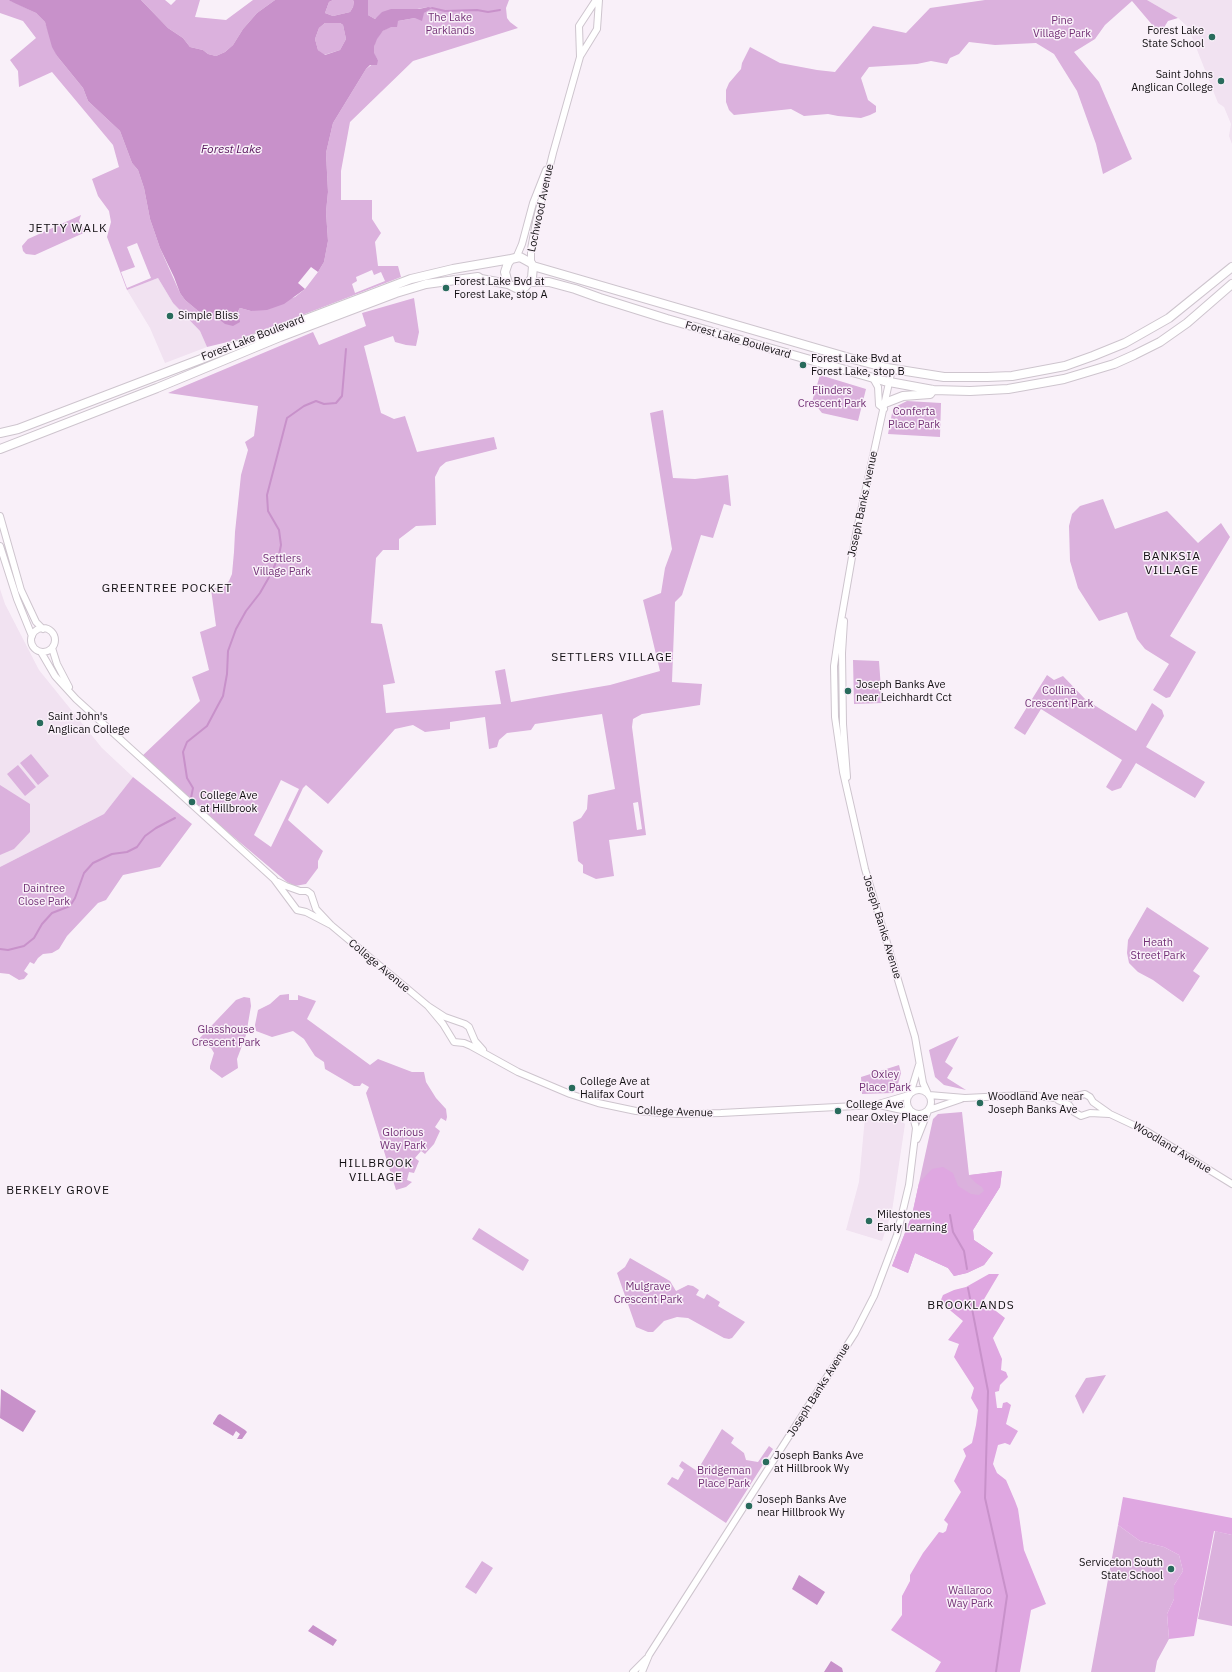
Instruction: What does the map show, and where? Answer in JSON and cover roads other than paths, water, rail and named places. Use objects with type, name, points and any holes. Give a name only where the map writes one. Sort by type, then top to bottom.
[{"type":"main road","points":[[513,258],[524,258],[532,265],[532,278],[525,287],[516,288],[508,284],[505,272],[508,263],[513,258]]},
{"type":"main road","name":"Forest Lake Boulevard","points":[[0,448],[159,381],[410,279],[453,269],[513,258]]},
{"type":"main road","name":"Forest Lake Boulevard","points":[[532,265],[853,359],[892,369],[944,377],[1012,376],[1065,366],[1093,356],[1145,333],[1174,315],[1232,267]]},
{"type":"main road","name":"Forest Lake Boulevard","points":[[0,433],[18,429],[159,381],[403,290],[426,284],[478,277],[481,279],[508,284]]},
{"type":"main road","name":"Forest Lake Boulevard","points":[[530,282],[549,282],[575,289],[662,317],[889,382],[933,390],[970,391],[1008,389],[1064,379],[1114,364],[1160,342],[1188,323],[1232,284]]},
{"type":"main road","points":[[884,406],[903,396],[930,394],[933,390]]},
{"type":"street","name":"Lochwood Avenue","points":[[580,57],[580,23],[597,0]]},
{"type":"street","name":"Lochwood Avenue","points":[[532,265],[531,249],[553,153],[580,57],[597,29],[597,0]]},
{"type":"street","points":[[585,18],[591,18],[596,23]]},
{"type":"street","points":[[580,31],[586,36],[593,35]]},
{"type":"street","name":"Lochwood Avenue","points":[[513,258],[522,244],[538,189],[553,153]]},
{"type":"street","name":"Joseph Banks Avenue","points":[[892,369],[856,534],[844,600],[834,666],[835,717],[843,772],[865,869],[915,1037],[923,1083],[928,1095]]},
{"type":"street","points":[[873,378],[878,387],[879,405],[884,406]]},
{"type":"street","name":"College Avenue","points":[[0,516],[20,590],[36,622],[42,629],[49,630],[54,636],[54,644],[52,648],[57,664],[76,699]]},
{"type":"street","name":"College Avenue","points":[[0,546],[17,599],[32,636],[33,647],[42,652],[55,676],[76,699],[274,879],[297,910],[306,912],[331,925]]},
{"type":"street","points":[[32,636],[36,631],[42,629]]},
{"type":"street","points":[[42,652],[52,648]]},
{"type":"street","name":"College Avenue","points":[[274,879],[286,886],[300,891],[307,891],[311,894],[316,909],[331,925],[428,1006],[445,1017],[465,1024],[469,1027],[475,1041],[486,1053]]},
{"type":"street","points":[[293,904],[294,895],[300,891]]},
{"type":"street","points":[[306,912],[310,910],[314,903]]},
{"type":"street","name":"College Avenue","points":[[428,1006],[454,1042],[464,1043],[486,1053],[518,1072],[570,1094],[598,1103],[636,1111],[677,1114],[721,1113],[875,1105],[910,1095]]},
{"type":"street","points":[[449,1034],[452,1026],[458,1022]]},
{"type":"street","points":[[464,1043],[469,1039],[470,1032]]},
{"type":"street","name":"Joseph Banks Avenue","points":[[910,1095],[919,1062]]},
{"type":"street","points":[[920,1090],[928,1095],[931,1102],[928,1110],[920,1114],[912,1112],[907,1104],[910,1095],[920,1090]]},
{"type":"street","name":"Woodland Avenue","points":[[928,1095],[965,1098],[1025,1095],[1064,1099],[1086,1094],[1093,1102],[1110,1114],[1146,1131],[1232,1184]]},
{"type":"street","name":"Woodland Avenue","points":[[1047,1097],[1069,1105],[1081,1116],[1090,1113],[1110,1114]]},
{"type":"street","points":[[1073,1110],[1072,1103],[1075,1097]]},
{"type":"street","name":"Woodland Avenue","points":[[928,1110],[965,1098]]},
{"type":"street","points":[[1090,1113],[1093,1108],[1093,1102]]},
{"type":"street","name":"College Avenue","points":[[875,1105],[912,1112]]},
{"type":"street","name":"Joseph Banks Avenue","points":[[915,1144],[928,1110]]},
{"type":"street","name":"Joseph Banks Avenue","points":[[642,1672],[650,1655],[855,1334],[874,1296],[897,1235],[909,1185],[915,1144],[916,1125],[912,1112]]},
{"type":"street","name":"Joseph Banks Avenue","points":[[633,1672],[650,1655]]},
{"type":"water","name":"Forest Lake","points":[[8,0],[141,0],[168,28],[183,38],[190,47],[203,50],[208,54],[216,56],[225,52],[233,45],[243,29],[257,13],[275,0],[333,0],[329,2],[325,13],[333,16],[350,12],[354,1],[352,0],[368,0],[368,15],[375,19],[382,12],[391,9],[432,8],[424,13],[422,21],[415,18],[398,21],[397,27],[391,27],[383,31],[377,39],[374,47],[374,53],[378,60],[377,65],[370,65],[366,69],[333,123],[326,153],[328,192],[326,212],[328,241],[324,262],[318,272],[311,267],[298,283],[305,289],[284,304],[267,310],[251,311],[240,308],[238,311],[240,322],[233,326],[225,324],[220,320],[220,311],[214,312],[209,317],[203,315],[185,300],[180,293],[160,248],[150,219],[144,188],[138,170],[132,163],[120,131],[88,101],[83,88],[57,56],[52,47],[45,22],[36,13]],"holes":[[[325,23],[340,23],[343,25],[346,39],[340,50],[325,55],[318,50],[315,39],[319,28]]]},
{"type":"water","points":[[1,1389],[36,1411],[23,1432],[0,1418]]},
{"type":"water","points":[[220,1414],[247,1432],[242,1439],[237,1439],[240,1434],[236,1431],[233,1436],[213,1424]]},
{"type":"water","points":[[799,1575],[825,1592],[817,1605],[792,1589]]},
{"type":"water","points":[[313,1625],[337,1640],[333,1646],[308,1631]]},
{"type":"water","points":[[831,1661],[842,1668],[843,1672],[824,1672]]},
{"type":"waterway","points":[[432,8],[445,11],[477,10],[488,12],[500,10]]},
{"type":"waterway","points":[[191,798],[193,788],[187,778],[183,752],[187,742],[207,726],[223,696],[227,674],[228,651],[236,629],[246,611],[260,593],[272,572],[279,555],[281,545],[279,530],[268,511],[267,495],[287,418],[304,406],[316,401],[324,404],[336,403],[342,396],[346,349]]},
{"type":"waterway","points":[[0,949],[8,950],[24,946],[34,938],[42,924],[52,913],[70,906],[75,898],[84,873],[93,863],[112,854],[127,852],[137,847],[145,836],[156,828],[175,818]]},
{"type":"waterway","points":[[950,1215],[953,1232],[964,1251],[967,1269]]},
{"type":"waterway","points":[[968,1288],[988,1391],[985,1498],[1007,1596],[996,1672]]},
{"type":"place","name":"Forest Lake State School","points":[[1212,37]]},
{"type":"place","name":"Saint Johns Anglican College","points":[[1221,81]]},
{"type":"place","name":"Forest Lake Bvd at Forest Lake, stop A","points":[[446,288]]},
{"type":"place","name":"Simple Bliss","points":[[170,316]]},
{"type":"place","name":"Forest Lake Bvd at Forest Lake, stop B","points":[[803,365]]},
{"type":"place","name":"Joseph Banks Ave near Leichhardt Cct","points":[[848,691]]},
{"type":"place","name":"Saint John's Anglican College","points":[[40,723]]},
{"type":"place","name":"College Ave at Hillbrook","points":[[192,802]]},
{"type":"place","name":"College Ave at Halifax Court","points":[[572,1088]]},
{"type":"place","name":"Woodland Ave near Joseph Banks Ave","points":[[980,1103]]},
{"type":"place","name":"College Ave near Oxley Place","points":[[838,1111]]},
{"type":"place","name":"Milestones Early Learning","points":[[869,1221]]},
{"type":"place","name":"Joseph Banks Ave at Hillbrook Wy","points":[[766,1462]]},
{"type":"place","name":"Joseph Banks Ave near Hillbrook Wy","points":[[749,1506]]},
{"type":"place","name":"Serviceton South State School","points":[[1171,1569]]},
{"type":"district","name":"JETTY WALK","points":[[68,229]]},
{"type":"district","name":"BANKSIA VILLAGE","points":[[1172,564]]},
{"type":"district","name":"GREENTREE POCKET","points":[[167,589]]},
{"type":"district","name":"SETTLERS VILLAGE","points":[[612,658]]},
{"type":"district","name":"HILLBROOK VILLAGE","points":[[376,1171]]},
{"type":"district","name":"BERKELY GROVE","points":[[58,1191]]},
{"type":"district","name":"BROOKLANDS","points":[[971,1306]]},
{"type":"park label","name":"The Lake Parklands","points":[[450,24]]},
{"type":"park label","name":"Pine Village Park","points":[[1062,27]]},
{"type":"park label","name":"Flinders Crescent Park","points":[[832,397]]},
{"type":"park label","name":"Conferta Place Park","points":[[914,418]]},
{"type":"park label","name":"Settlers Village Park","points":[[282,565]]},
{"type":"park label","name":"Collina Crescent Park","points":[[1059,697]]},
{"type":"park label","name":"Daintree Close Park","points":[[44,895]]},
{"type":"park label","name":"Heath Street Park","points":[[1158,949]]},
{"type":"park label","name":"Glasshouse Crescent Park","points":[[226,1036]]},
{"type":"park label","name":"Oxley Place Park","points":[[885,1081]]},
{"type":"park label","name":"Glorious Way Park","points":[[403,1139]]},
{"type":"park label","name":"Mulgrave Crescent Park","points":[[648,1293]]},
{"type":"park label","name":"Bridgeman Place Park","points":[[724,1477]]},
{"type":"park label","name":"Wallaroo Way Park","points":[[970,1597]]}]
